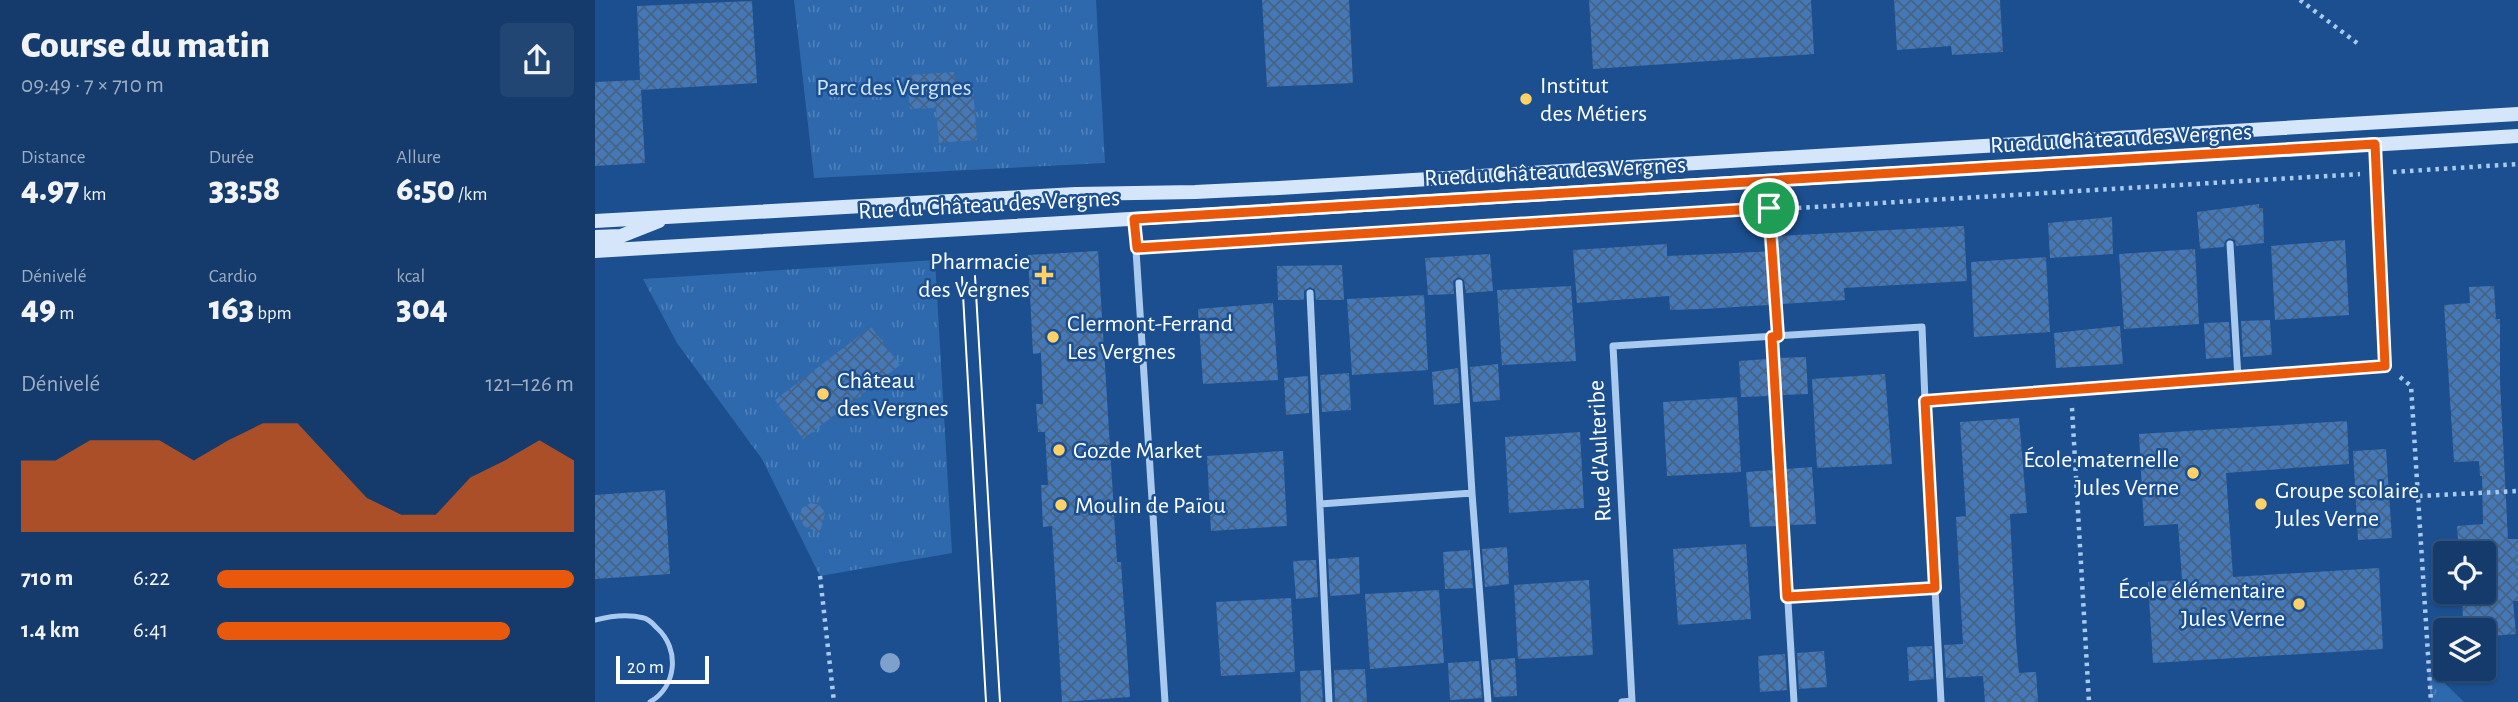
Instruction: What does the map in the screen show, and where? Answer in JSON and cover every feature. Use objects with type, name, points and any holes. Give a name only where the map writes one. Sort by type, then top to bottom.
[{"type":"main road","name":"Rue du Château des Vergnes","points":[[595,221],[1076,194],[1265,189],[2518,114]]},
{"type":"main road","name":"Rue du Château des Vergnes","points":[[595,251],[2518,136]]},
{"type":"main road","points":[[595,237],[621,236],[670,217]]},
{"type":"street","points":[[1925,401],[2385,366],[2375,144]]},
{"type":"street","points":[[1134,219],[1165,702]]},
{"type":"street","points":[[2230,244],[2238,378]]},
{"type":"street","points":[[1459,283],[1488,702]]},
{"type":"street","points":[[1310,293],[1329,702]]},
{"type":"street","name":"Rue d'Aulteribe","points":[[1622,702],[1632,701],[1613,346],[1921,327],[1941,702]]},
{"type":"street","points":[[1775,336],[1794,702]]},
{"type":"street","points":[[1320,504],[1472,494]]},
{"type":"street","points":[[1787,597],[1935,588]]},
{"type":"lane","points":[[595,620],[621,616],[647,618],[663,633],[672,651],[673,670],[666,686],[650,702]]},
{"type":"path","points":[[2300,0],[2361,47]]},
{"type":"path","points":[[1137,248],[2518,164]]},
{"type":"path","points":[[1769,208],[1775,336]]},
{"type":"path","points":[[2385,366],[2411,386],[2431,702]]},
{"type":"path","points":[[2070,390],[2089,702]]},
{"type":"path","points":[[2419,496],[2518,491]]},
{"type":"path","points":[[820,576],[834,702]]},
{"type":"green space","name":"Parc des Vergnes","points":[[794,0],[1096,0],[1105,163],[814,178]]},
{"type":"green space","points":[[935,260],[952,553],[820,576],[762,459],[677,343],[643,279]]},
{"type":"green space","points":[[2428,667],[2433,672],[2433,681],[2442,681],[2464,702],[2431,702]]},
{"type":"building","points":[[1262,0],[1349,0],[1353,83],[1267,87]]},
{"type":"building","points":[[1589,0],[1811,0],[1814,54],[1593,69]]},
{"type":"building","points":[[1894,0],[2000,0],[2003,52],[1952,55],[1951,46],[1897,50]]},
{"type":"building","points":[[752,1],[757,83],[641,90],[645,163],[595,166],[595,82],[640,80],[637,6]]},
{"type":"building","points":[[954,72],[956,90],[973,88],[977,140],[939,143],[936,108],[910,109],[907,75]]},
{"type":"building","points":[[2259,204],[2259,208],[2263,208],[2264,243],[2236,246],[2235,240],[2229,238],[2224,247],[2200,249],[2197,212]]},
{"type":"building","points":[[2112,217],[2113,254],[2050,258],[2048,223]]},
{"type":"building","points":[[1964,226],[1967,281],[1844,288],[1845,300],[1704,309],[1670,310],[1669,296],[1577,303],[1573,250],[1667,244],[1667,256],[1777,251],[1776,236]]},
{"type":"building","points":[[2345,240],[2349,315],[2275,320],[2271,246]]},
{"type":"building","points":[[2195,249],[2199,324],[2124,329],[2119,254]]},
{"type":"building","points":[[1098,251],[1117,562],[1121,562],[1130,697],[1062,702],[1052,526],[1043,527],[1041,485],[1048,485],[1045,432],[1038,432],[1036,404],[1043,404],[1041,353],[1033,354],[1028,255]]},
{"type":"building","points":[[1490,254],[1493,291],[1466,293],[1464,280],[1458,277],[1453,281],[1454,294],[1428,295],[1425,258]]},
{"type":"building","points":[[2046,257],[2050,332],[1974,337],[1971,262]]},
{"type":"building","points":[[1342,265],[1344,300],[1316,300],[1315,290],[1310,287],[1304,291],[1304,300],[1278,300],[1277,266]]},
{"type":"building","points":[[1571,286],[1576,361],[1502,365],[1497,290]]},
{"type":"building","points":[[2494,286],[2496,319],[2500,319],[2500,381],[2508,539],[2518,539],[2518,601],[2513,601],[2516,634],[2496,636],[2496,618],[2463,618],[2462,604],[2496,604],[2496,541],[2458,541],[2457,526],[2483,524],[2482,476],[2479,461],[2454,462],[2444,305],[2470,303],[2469,287]]},
{"type":"building","points":[[1424,295],[1428,370],[1352,375],[1347,299]]},
{"type":"building","points":[[1273,303],[1278,380],[1203,384],[1198,309]]},
{"type":"building","points":[[2270,320],[2272,355],[2243,357],[2241,321]]},
{"type":"building","points":[[2229,322],[2231,357],[2206,359],[2204,323]]},
{"type":"building","points":[[2120,326],[2123,364],[2056,368],[2054,333]]},
{"type":"building","name":"Château des Vergnes","points":[[871,327],[900,365],[803,439],[775,400]]},
{"type":"building","points":[[1806,357],[1808,394],[1782,395],[1779,358]]},
{"type":"building","points":[[1767,359],[1769,396],[1741,397],[1739,361]]},
{"type":"building","points":[[1498,364],[1500,400],[1473,402],[1470,367]]},
{"type":"building","points":[[1458,368],[1460,403],[1434,405],[1432,372]]},
{"type":"building","points":[[1349,373],[1351,410],[1322,412],[1320,375]]},
{"type":"building","points":[[1885,374],[1892,464],[1817,468],[1812,379]]},
{"type":"building","points":[[1308,376],[1309,413],[1286,415],[1284,378]]},
{"type":"building","points":[[1737,397],[1741,472],[1667,476],[1663,402]]},
{"type":"building","points":[[2019,418],[2027,513],[2010,514],[2016,641],[2019,673],[2036,672],[2038,702],[1985,702],[1983,676],[1946,678],[1944,645],[1963,644],[1956,517],[1966,516],[1960,422]]},
{"type":"building","points":[[2347,421],[2349,464],[2226,473],[2233,577],[2379,568],[2383,649],[2153,663],[2148,582],[2182,580],[2178,524],[2144,526],[2139,434]]},
{"type":"building","points":[[1580,432],[1584,508],[1509,513],[1505,437]]},
{"type":"building","points":[[2386,449],[2392,538],[2358,540],[2353,451]]},
{"type":"building","points":[[1283,451],[1287,526],[1211,531],[1207,456]]},
{"type":"building","points":[[1812,467],[1816,524],[1790,525],[1786,469]]},
{"type":"building","points":[[1774,470],[1777,526],[1750,527],[1746,472]]},
{"type":"building","points":[[665,490],[670,574],[595,579],[595,495]]},
{"type":"building","points":[[811,503],[820,505],[825,513],[820,533],[804,526],[799,517],[802,508]]},
{"type":"building","points":[[1746,544],[1751,619],[1678,625],[1673,549]]},
{"type":"building","points":[[1507,547],[1509,584],[1485,587],[1482,549]]},
{"type":"building","points":[[1470,550],[1473,588],[1445,589],[1443,552]]},
{"type":"building","points":[[1359,557],[1360,594],[1330,596],[1328,559]]},
{"type":"building","points":[[1316,560],[1318,597],[1296,599],[1293,561]]},
{"type":"building","points":[[1589,580],[1593,655],[1518,659],[1514,585]]},
{"type":"building","points":[[1439,590],[1444,663],[1370,669],[1365,594]]},
{"type":"building","points":[[1291,598],[1295,672],[1221,676],[1216,602]]},
{"type":"building","points":[[1932,646],[1934,679],[1909,681],[1907,647]]},
{"type":"building","points":[[1824,651],[1827,687],[1799,689],[1797,653]]},
{"type":"building","points":[[1785,654],[1787,690],[1760,692],[1758,656]]},
{"type":"building","points":[[1515,658],[1517,696],[1494,697],[1491,660]]},
{"type":"building","points":[[1479,661],[1482,698],[1450,700],[1448,663]]},
{"type":"building","points":[[1365,669],[1367,702],[1335,702],[1334,670]]},
{"type":"building","points":[[1321,670],[1323,702],[1301,702],[1300,671]]},
{"type":"tram line","points":[[975,276],[1000,702]]},
{"type":"tram line","points":[[962,277],[986,702]]},
{"type":"place","name":"Institut des Métiers","points":[[1526,99]]},
{"type":"place","name":"Pharmacie des Vergnes","points":[[1044,275]]},
{"type":"place","name":"Clermont-Ferrand Les Vergnes","points":[[1053,337]]},
{"type":"place","name":"Château des Vergnes","points":[[823,394]]},
{"type":"place","name":"Gozde Market","points":[[1059,450]]},
{"type":"place","name":"École maternelle Jules Verne","points":[[2193,473]]},
{"type":"place","name":"Groupe scolaire Jules Verne","points":[[2261,504]]},
{"type":"place","name":"Moulin de Païou","points":[[1061,505]]},
{"type":"place","name":"École élémentaire Jules Verne","points":[[2299,604]]},
{"type":"route","points":[[2375,144],[2385,366],[1925,401],[1935,588],[1787,597],[1772,337],[1778,336],[1769,208],[1137,248],[1134,219],[2375,144]]}]
